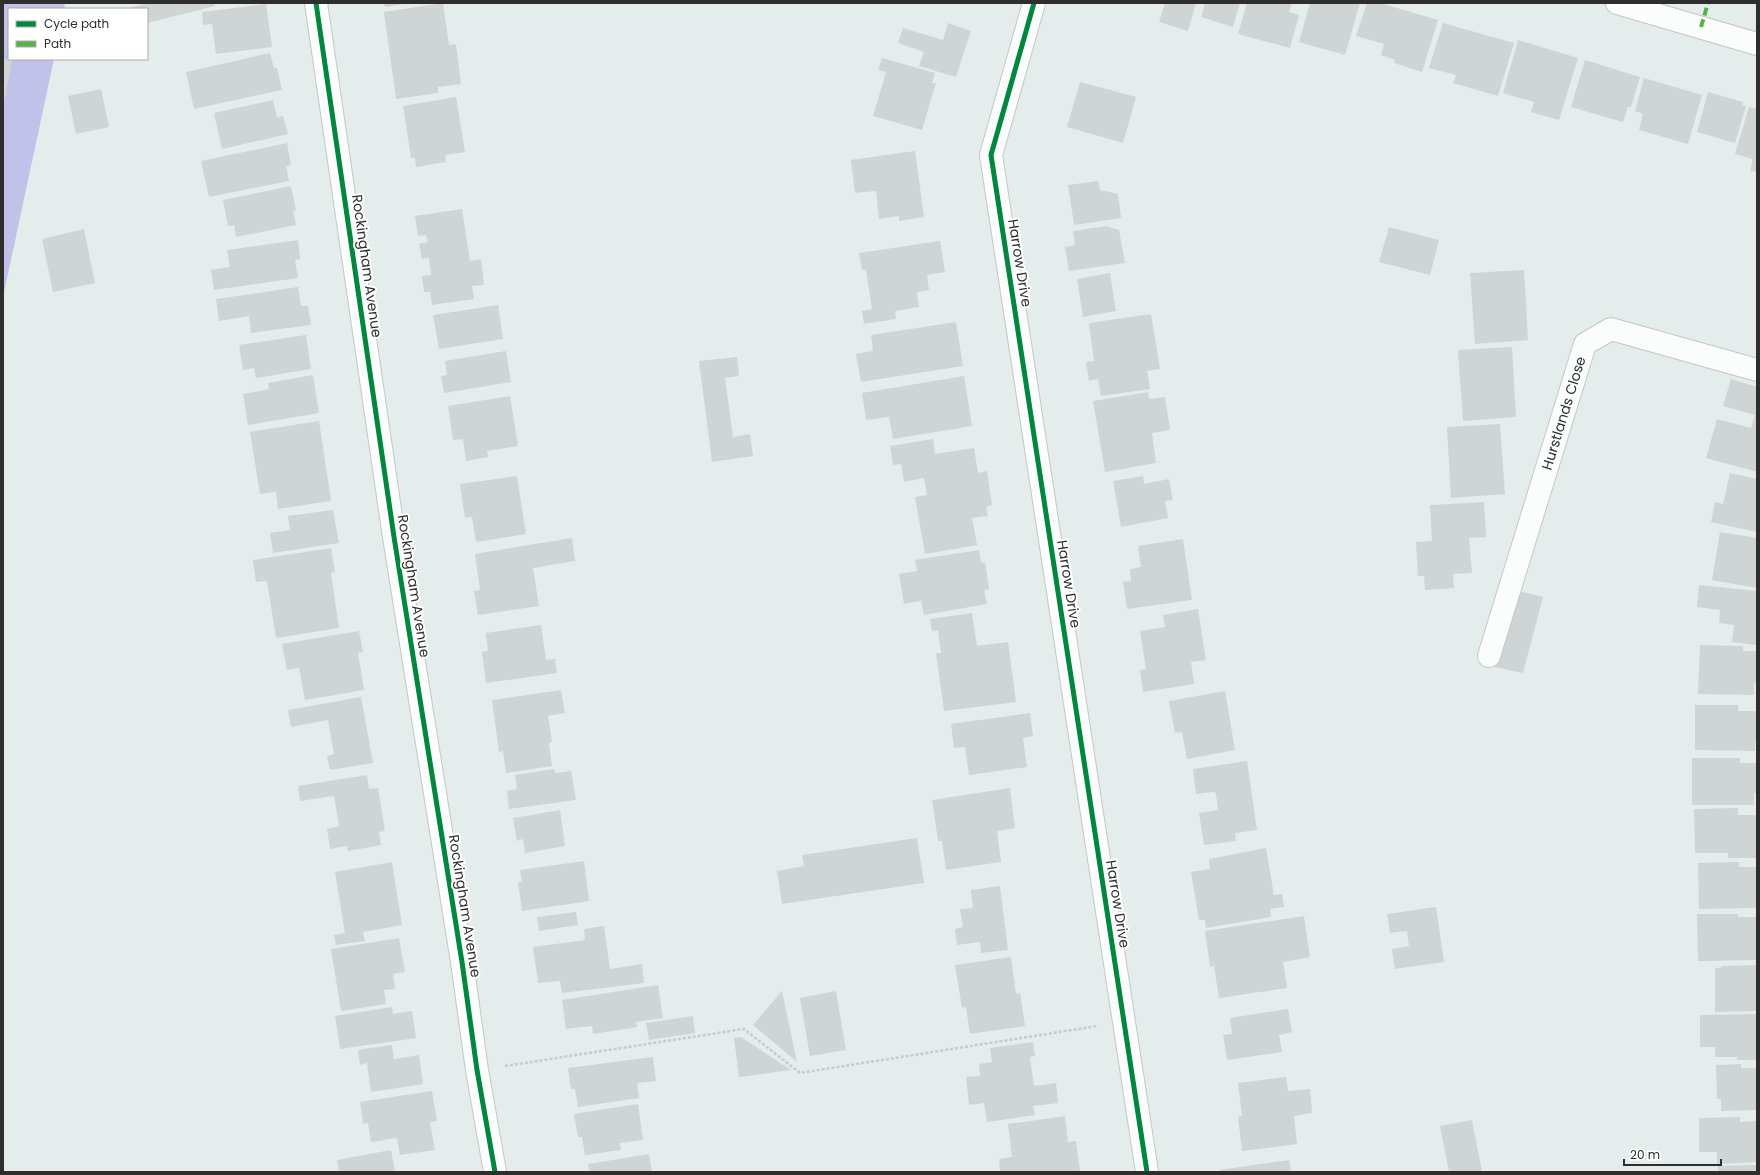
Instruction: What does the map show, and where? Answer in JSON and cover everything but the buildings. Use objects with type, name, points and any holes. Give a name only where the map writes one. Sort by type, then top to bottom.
[{"type":"street","name":"Rockingham Avenue","points":[[316,3],[393,529],[461,954],[477,1070],[495,1172]]},
{"type":"street","name":"Harrow Drive","points":[[1034,3],[991,155],[1147,1172]]},
{"type":"street","points":[[1617,3],[1757,44]]},
{"type":"street","name":"Hurstlands Close","points":[[1489,656],[1585,344],[1611,328],[1757,370]]},
{"type":"path","points":[[477,1070],[744,1029],[800,1073],[1124,1022]]},
{"type":"shaded area","points":[[3,3],[65,3],[64,8],[8,8],[8,60],[54,60],[3,297]]},
{"type":"marked path","points":[[1701,27],[1708,3]]},
{"type":"cycle path","points":[[316,3],[394,537],[462,962],[477,1070],[495,1172]]},
{"type":"cycle path","points":[[1034,3],[991,155],[1147,1172]]}]
